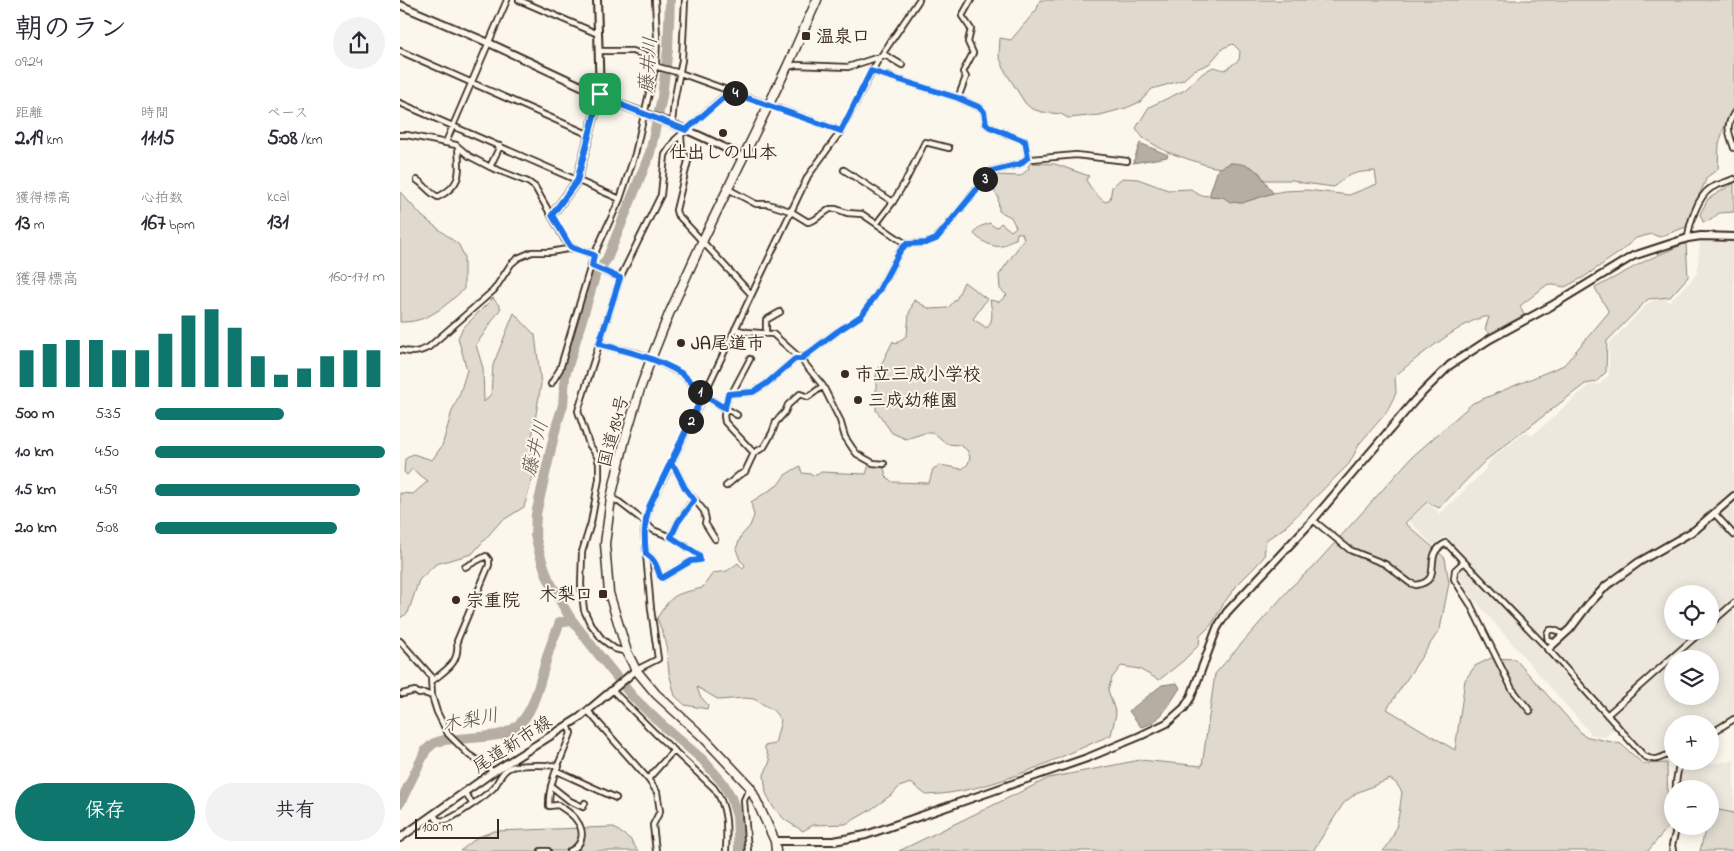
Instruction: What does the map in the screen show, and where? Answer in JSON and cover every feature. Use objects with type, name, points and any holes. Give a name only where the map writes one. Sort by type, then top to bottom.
[{"type":"highway","name":"国道184号","points":[[776,851],[775,841],[750,787],[704,737],[633,673],[609,593],[605,544],[611,498],[628,431],[651,359],[702,242],[787,67],[817,0]]},
{"type":"street","points":[[446,142],[507,0]]},
{"type":"street","points":[[519,0],[598,34]]},
{"type":"street","points":[[552,215],[577,181],[600,94],[597,0]]},
{"type":"street","points":[[551,384],[560,369],[593,267],[594,255],[620,199],[636,154],[657,65],[655,0]]},
{"type":"street","points":[[670,124],[684,33],[685,0]]},
{"type":"street","points":[[633,673],[658,659],[644,532],[649,507],[808,176],[841,131],[871,71],[918,2],[912,0]]},
{"type":"street","points":[[958,98],[966,77],[964,72],[974,53],[968,42],[971,29],[962,16],[971,0]]},
{"type":"street","points":[[400,5],[489,43],[624,106],[686,130],[743,158]]},
{"type":"street","points":[[400,51],[590,135]]},
{"type":"street","points":[[599,51],[633,52],[650,57],[657,65],[841,131]]},
{"type":"street","points":[[787,67],[796,65],[848,67],[885,55],[902,65]]},
{"type":"street","points":[[871,71],[958,98],[981,108],[984,112],[986,124],[1025,141],[1028,157]]},
{"type":"street","points":[[626,652],[615,649],[602,639],[590,623],[584,610],[581,585],[582,552],[591,524],[599,479],[599,464],[597,456],[589,444],[578,411],[620,278],[661,195],[665,155],[674,140],[730,92]]},
{"type":"street","points":[[400,103],[620,199]]},
{"type":"street","points":[[1734,113],[1728,122],[1728,129],[1734,148]]},
{"type":"street","points":[[400,135],[446,142],[458,147],[469,156],[490,167],[513,175],[535,187],[566,240],[573,248]]},
{"type":"street","points":[[680,136],[682,149],[688,161],[676,210],[677,214],[751,294]]},
{"type":"street","points":[[877,223],[905,182],[925,142],[949,148]]},
{"type":"street","points":[[490,167],[500,146]]},
{"type":"street","points":[[417,180],[426,186],[431,194],[438,198],[444,194],[458,180],[460,173],[458,147]]},
{"type":"street","points":[[1028,157],[1032,159],[1076,155],[1127,161]]},
{"type":"street","points":[[728,189],[756,204],[768,204],[790,212],[808,222],[830,209],[862,214],[877,223],[884,231],[894,235],[906,244],[926,243],[936,239],[992,171],[1020,164],[1028,157]]},
{"type":"street","points":[[844,170],[893,202]]},
{"type":"street","points":[[1688,238],[1691,218],[1705,193],[1714,186],[1734,179]]},
{"type":"street","points":[[775,841],[834,842],[866,835],[1087,758],[1168,723],[1184,708],[1191,697],[1221,620],[1235,602],[1288,549],[1415,400],[1450,365],[1490,339],[1551,306],[1634,256],[1688,238],[1715,235],[1734,237]]},
{"type":"street","points":[[732,393],[753,392],[766,384],[795,359],[801,359],[861,316],[878,292],[900,251],[906,244]]},
{"type":"street","points":[[400,350],[412,353],[429,347],[494,290],[511,264],[518,258],[532,252],[550,252],[573,248],[594,255]]},
{"type":"street","points":[[593,267],[620,278]]},
{"type":"street","points":[[766,334],[766,320],[780,312]]},
{"type":"street","points":[[735,328],[773,334],[801,359],[823,386],[840,420],[845,437],[853,449],[873,463],[884,464]]},
{"type":"street","points":[[599,344],[639,354],[682,374],[703,395],[736,415]]},
{"type":"street","points":[[750,359],[732,393],[728,394],[724,416],[728,427],[754,453]]},
{"type":"street","points":[[726,486],[745,472],[754,453],[764,447],[776,422],[785,412],[788,405],[800,394],[808,397],[823,386]]},
{"type":"street","points":[[671,464],[685,488],[704,511],[705,523],[715,540]]},
{"type":"street","points":[[1548,649],[1563,636],[1606,586],[1633,566],[1696,530],[1734,496]]},
{"type":"street","points":[[611,498],[619,502],[653,530],[671,537],[699,555],[700,560],[691,561],[662,578],[651,557],[646,554]]},
{"type":"street","points":[[671,537],[678,522],[694,500]]},
{"type":"street","points":[[1715,514],[1734,535]]},
{"type":"street","points":[[1313,520],[1350,550],[1386,564],[1410,583],[1416,585],[1428,582],[1431,577],[1432,558],[1439,546],[1446,543],[1548,649],[1644,756],[1651,760],[1664,756]]},
{"type":"street","points":[[432,681],[452,665],[456,659],[459,652],[457,641],[489,565],[489,560],[486,556],[465,567]]},
{"type":"street","points":[[1464,562],[1455,570],[1454,579],[1470,604],[1512,689],[1530,711]]},
{"type":"street","points":[[1719,616],[1734,603]]},
{"type":"street","points":[[1555,643],[1548,640],[1549,632],[1553,629],[1557,630],[1563,636]]},
{"type":"street","points":[[1607,715],[1692,640]]},
{"type":"street","points":[[400,641],[431,676],[432,696],[437,712],[448,734],[469,755],[493,772]]},
{"type":"street","name":"尾道新市線","points":[[400,838],[493,772],[588,711],[633,673]]},
{"type":"street","points":[[402,694],[415,691],[419,694],[424,693],[432,696]]},
{"type":"street","points":[[613,691],[714,788],[720,796],[726,816],[726,851]]},
{"type":"street","points":[[588,711],[648,779],[657,792],[660,811],[653,825],[656,851]]},
{"type":"street","points":[[1719,728],[1734,719]]},
{"type":"street","points":[[568,725],[571,733],[551,786],[549,806],[558,805],[577,820],[582,832],[581,842],[570,851]]},
{"type":"street","points":[[648,779],[674,750]]},
{"type":"street","points":[[434,814],[437,820],[444,821],[485,796],[496,785],[500,776],[510,767],[540,764],[558,768],[616,798]]},
{"type":"street","points":[[551,786],[570,802],[583,807],[585,804]]},
{"type":"street","points":[[748,851],[744,800],[750,787]]},
{"type":"street","points":[[464,792],[472,803]]},
{"type":"street","points":[[1673,851],[1672,845],[1675,835]]},
{"type":"street","points":[[540,850],[548,851]]},
{"type":"shaded area","points":[[1040,0],[1734,0],[1734,106],[1719,144],[1718,169],[1707,177],[1686,227],[1659,237],[1652,234],[1636,238],[1620,252],[1584,277],[1565,287],[1548,284],[1520,306],[1524,315],[1490,334],[1485,329],[1489,317],[1469,323],[1441,340],[1395,376],[1396,393],[1386,413],[1360,443],[1349,464],[1284,528],[1266,540],[1264,557],[1238,584],[1212,624],[1200,636],[1199,645],[1183,661],[1159,680],[1139,669],[1121,666],[1112,678],[1108,690],[1116,714],[1111,735],[1021,774],[974,788],[926,795],[911,783],[899,787],[894,793],[869,811],[846,824],[813,825],[803,831],[785,820],[773,807],[766,793],[764,775],[770,761],[764,746],[775,744],[781,720],[773,710],[754,699],[719,700],[697,687],[700,696],[708,705],[707,709],[685,705],[675,696],[669,673],[666,642],[657,618],[671,599],[680,594],[702,588],[713,573],[727,571],[738,563],[743,569],[745,565],[740,560],[736,549],[741,536],[750,526],[754,516],[751,502],[778,485],[785,475],[800,466],[802,473],[817,475],[821,472],[866,474],[869,465],[884,468],[886,476],[892,482],[929,483],[933,469],[940,465],[962,469],[968,464],[970,457],[967,450],[960,445],[947,444],[934,433],[925,433],[906,439],[892,433],[876,410],[876,375],[893,341],[896,344],[907,335],[909,314],[914,300],[930,309],[948,308],[957,298],[964,282],[987,299],[973,319],[987,328],[991,322],[990,300],[999,302],[1007,295],[1000,289],[999,275],[1024,239],[1022,233],[1017,233],[1016,239],[1005,245],[993,246],[974,234],[979,227],[990,223],[997,227],[1001,223],[1011,231],[1016,227],[1011,217],[999,211],[998,196],[991,188],[995,175],[1020,176],[1029,169],[1028,166],[1031,163],[1055,164],[1089,176],[1086,180],[1105,202],[1110,199],[1112,187],[1122,178],[1138,179],[1168,190],[1191,189],[1199,195],[1223,197],[1231,202],[1241,203],[1284,191],[1307,190],[1349,195],[1377,184],[1375,171],[1353,174],[1334,187],[1293,180],[1264,180],[1259,172],[1231,163],[1221,168],[1209,166],[1167,152],[1143,138],[1136,128],[1149,107],[1185,90],[1203,73],[1213,67],[1225,70],[1239,60],[1240,51],[1233,44],[1223,48],[1209,64],[1194,70],[1183,80],[1152,89],[1140,102],[1126,108],[1100,115],[1068,118],[1061,114],[1032,109],[1025,103],[1005,71],[999,56],[1000,38],[1011,40],[1037,9]]},
{"type":"shaded area","points":[[1140,143],[1168,155],[1167,157],[1133,163]]},
{"type":"shaded area","points":[[1231,163],[1247,165],[1252,168],[1260,175],[1273,193],[1242,203],[1230,202],[1223,197],[1209,196],[1218,169]]},
{"type":"shaded area","points":[[1734,183],[1734,212],[1719,213],[1711,220],[1703,222],[1700,214],[1708,199]]},
{"type":"shaded area","points":[[400,192],[423,217],[459,245],[464,256],[464,289],[435,312],[410,322],[400,322]]},
{"type":"shaded area","points":[[1720,239],[1734,241],[1734,720],[1719,730],[1719,715],[1664,715],[1664,758],[1653,762],[1643,758],[1616,728],[1605,737],[1592,735],[1469,594],[1455,568],[1464,559],[1444,537],[1433,546],[1409,520],[1427,504],[1431,505],[1440,514],[1483,472],[1493,457],[1526,432],[1532,436],[1589,385],[1600,384],[1609,375],[1609,344],[1647,304],[1655,299],[1665,297],[1669,302],[1697,273],[1700,240]]},
{"type":"shaded area","points":[[1686,243],[1688,277],[1670,297],[1648,299],[1607,341],[1606,372],[1596,382],[1585,384],[1486,460],[1439,508],[1427,502],[1405,523],[1445,558],[1449,583],[1440,629],[1387,709],[1455,750],[1465,680],[1475,666],[1491,658],[1515,659],[1584,736],[1621,744],[1643,764],[1664,763],[1664,770],[1667,770],[1667,780],[1664,780],[1664,832],[1648,851],[1383,851],[1395,831],[1402,792],[1396,783],[1390,779],[1356,793],[1343,804],[1313,851],[899,851],[1049,778],[1140,760],[1202,766],[1215,674],[1291,587],[1314,566],[1412,457],[1473,403],[1564,365],[1609,312],[1595,288],[1647,260]]},
{"type":"shaded area","points":[[493,298],[501,308],[476,345],[483,368],[484,402],[491,394],[493,365],[514,313],[535,335],[541,384],[532,438],[536,466],[524,507],[500,522],[472,554],[436,564],[419,580],[408,613],[400,618],[400,493],[413,494],[428,481],[412,469],[407,475],[404,472],[405,459],[413,454],[432,460],[442,446],[467,370],[458,338],[463,328]]},
{"type":"shaded area","points":[[1177,683],[1180,688],[1164,712],[1148,725],[1141,727],[1129,711],[1162,685]]},
{"type":"shaded area","points":[[1734,757],[1734,813],[1719,810],[1719,780],[1678,780],[1678,774],[1683,770],[1719,770],[1719,763],[1733,761]]},
{"type":"shaded area","points":[[1719,810],[1734,813],[1734,851],[1700,851],[1704,835],[1719,835]]},
{"type":"shaded area","points":[[613,827],[630,839],[638,851],[460,851],[478,837],[494,831]]},
{"type":"waterway","name":"藤井川","points":[[670,0],[668,49],[662,97],[650,153],[607,259],[596,273],[565,376],[563,405],[556,427],[536,514],[535,535],[548,578],[571,619],[632,696],[703,760],[723,783],[731,797],[737,816],[739,851]]},
{"type":"waterway","name":"木梨川","points":[[400,803],[426,750],[434,743],[444,740],[499,735],[515,728],[523,720],[534,700],[549,650],[560,622],[571,619]]},
{"type":"place","name":"温泉口","points":[[806,36]]},
{"type":"place","name":"仕出しの山本","points":[[723,133]]},
{"type":"place","name":"JA尾道市","points":[[681,343]]},
{"type":"place","name":"市立三成小学校","points":[[845,374]]},
{"type":"place","name":"三成幼稚園","points":[[858,400]]},
{"type":"place","name":"木梨口","points":[[603,594]]},
{"type":"place","name":"宗重院","points":[[456,600]]},
{"type":"route","points":[[600,94],[577,181],[552,215],[570,246],[594,255],[592,266],[620,278],[599,344],[639,354],[657,361],[682,374],[703,395],[671,464],[659,484],[645,522],[646,554],[651,557],[662,578],[691,561],[700,560],[699,555],[671,537],[683,513],[694,500],[671,464],[687,430],[703,395],[725,408],[728,394],[753,392],[766,384],[795,359],[801,359],[838,331],[851,324],[867,308],[906,244],[926,243],[936,239],[992,171],[1008,169],[1020,164],[1028,157],[1026,155],[1025,141],[990,127],[986,124],[984,112],[981,108],[958,98],[871,71],[841,131],[730,92],[686,130],[624,106],[600,94]]}]
